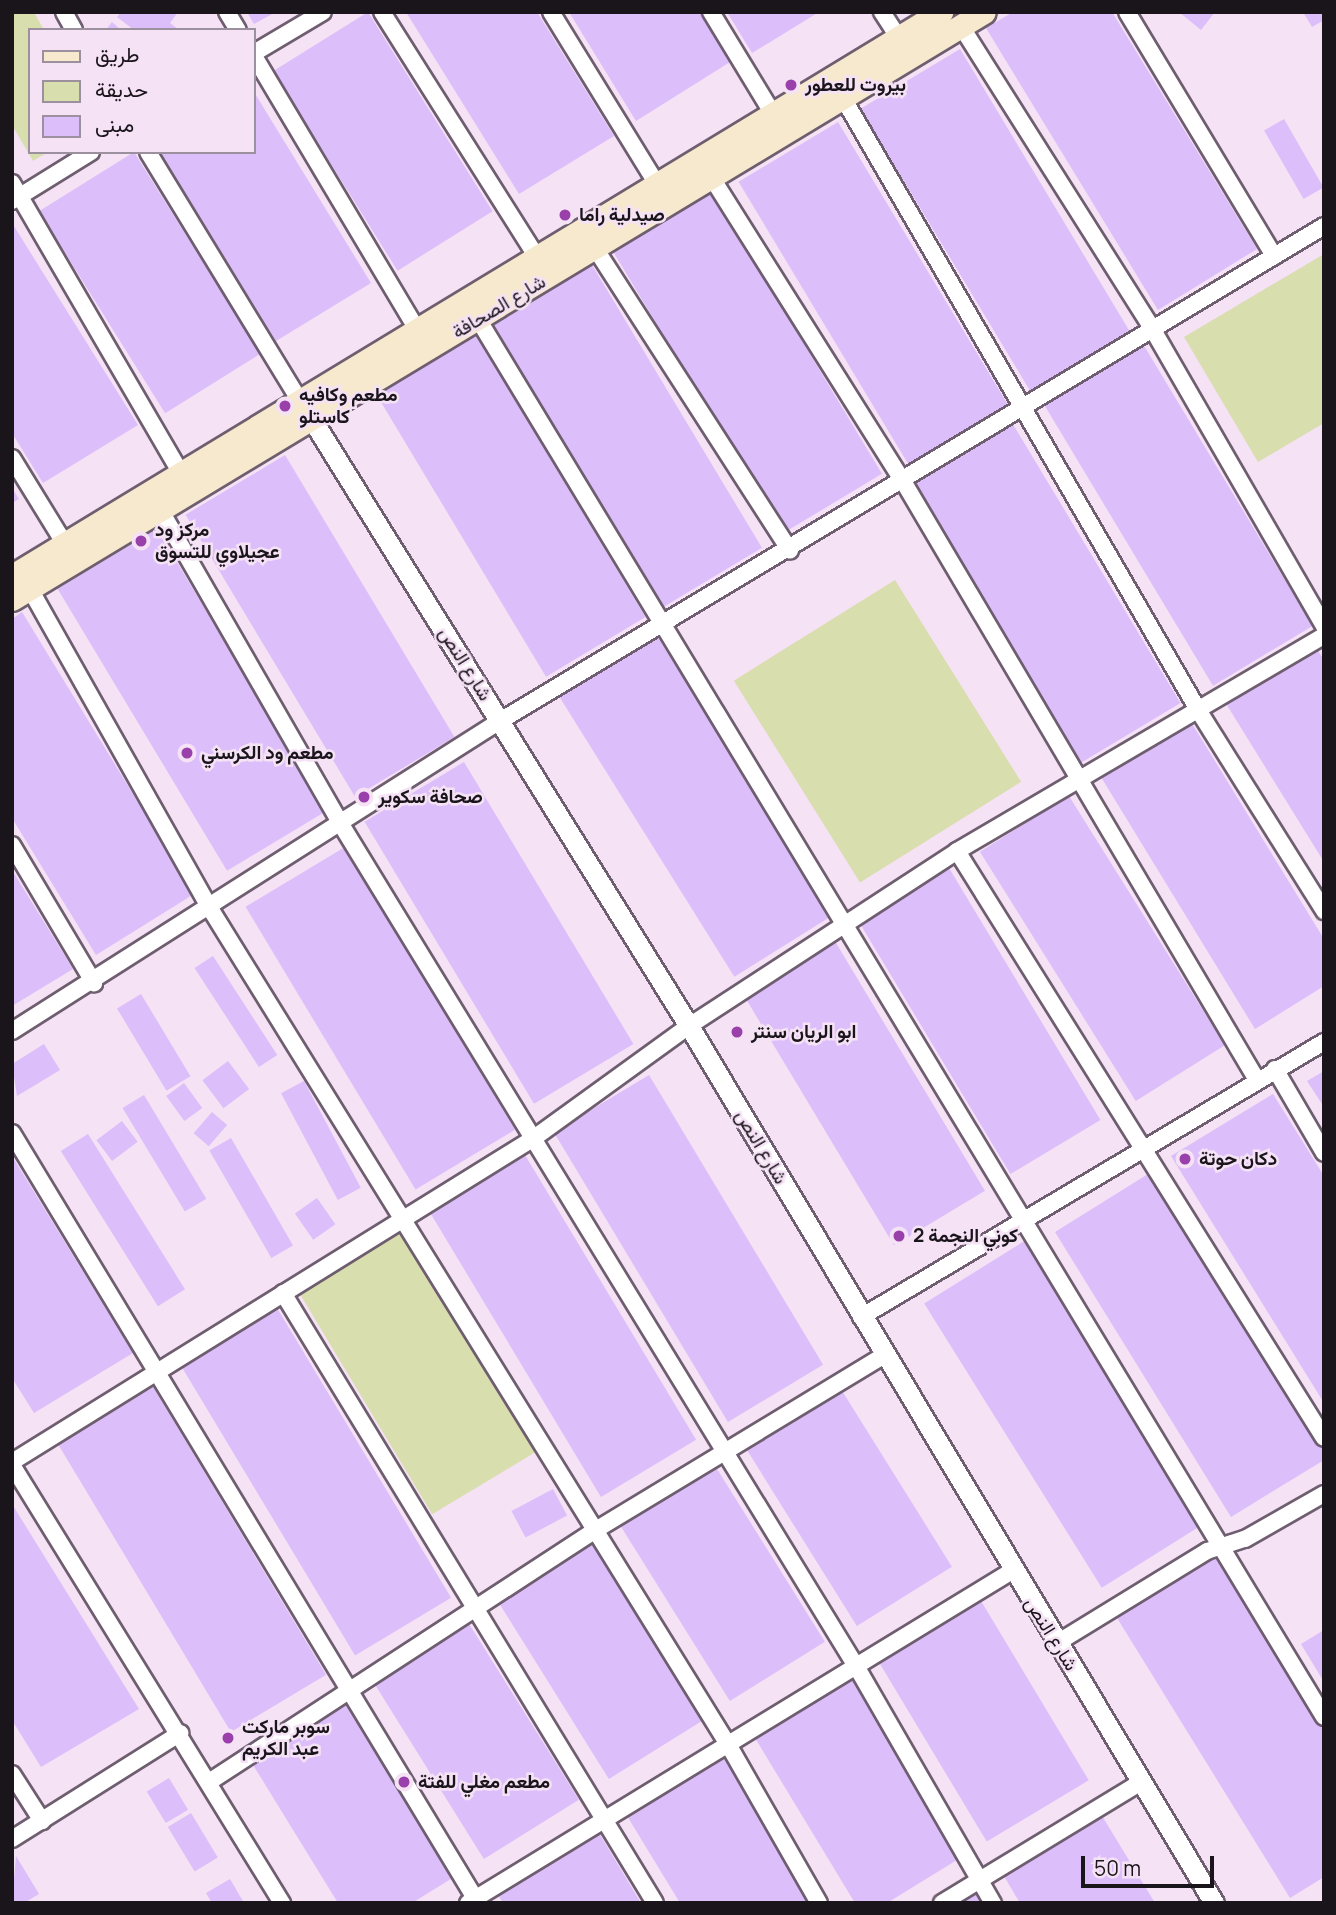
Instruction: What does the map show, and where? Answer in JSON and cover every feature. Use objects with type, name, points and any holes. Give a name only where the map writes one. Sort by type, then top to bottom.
[{"type":"main road","name":"شارع الصحافة","points":[[18,588],[65,544],[298,398],[537,257],[941,12]]},
{"type":"main road","name":"شارع الصحافة","points":[[18,588],[161,511],[984,12]]},
{"type":"street","points":[[64,12],[73,28]]},
{"type":"street","points":[[227,12],[237,28]]},
{"type":"street","points":[[256,53],[323,12]]},
{"type":"street","points":[[382,12],[537,257]]},
{"type":"street","points":[[551,12],[657,184]]},
{"type":"street","points":[[711,12],[773,114]]},
{"type":"street","points":[[882,12],[898,37]]},
{"type":"street","points":[[1127,12],[1274,256]]},
{"type":"street","points":[[961,26],[1153,330],[1324,626]]},
{"type":"street","points":[[256,57],[417,329]]},
{"type":"street","points":[[842,96],[1027,406],[1200,713],[1324,911]]},
{"type":"street","points":[[87,154],[15,193],[181,473]]},
{"type":"street","points":[[149,154],[298,398]]},
{"type":"street","points":[[712,178],[903,481],[1257,1080]]},
{"type":"street","points":[[12,1031],[211,911],[500,721],[662,628],[1324,226]]},
{"type":"street","points":[[595,248],[790,551]]},
{"type":"street","points":[[478,319],[1019,1221],[1324,1717]]},
{"type":"street","name":"شارع النص","points":[[298,398],[689,1026],[883,1356],[1214,1903]]},
{"type":"street","points":[[12,458],[65,544]]},
{"type":"street","points":[[161,511],[342,826],[723,1453],[856,1666],[993,1903]]},
{"type":"street","points":[[18,588],[211,911],[729,1746],[818,1903]]},
{"type":"street","points":[[282,1903],[180,1733],[12,1464],[157,1375],[401,1218],[534,1138],[689,1026],[957,850],[1077,779],[1200,713],[1324,636]]},
{"type":"street","points":[[12,845],[94,982]]},
{"type":"street","points":[[957,850],[1324,1438]]},
{"type":"street","points":[[861,1317],[1142,1146],[1324,1042]]},
{"type":"street","points":[[1275,1069],[1324,1153]]},
{"type":"street","points":[[12,1133],[350,1688],[474,1901],[604,1817],[729,1746],[1012,1571]]},
{"type":"street","points":[[283,1293],[655,1903]]},
{"type":"street","points":[[209,1782],[594,1531],[883,1356]]},
{"type":"street","points":[[1057,1643],[1220,1548],[1324,1494]]},
{"type":"street","points":[[12,1839],[180,1733]]},
{"type":"street","points":[[12,1774],[42,1821]]},
{"type":"street","points":[[942,1903],[1141,1782]]},
{"type":"green space","points":[[12,12],[34,12],[43,28],[28,28],[28,152],[12,125]]},
{"type":"green space","points":[[29,154],[45,154],[33,161]]},
{"type":"green space","points":[[1324,254],[1324,423],[1258,462],[1184,337]]},
{"type":"green space","points":[[895,580],[1021,782],[860,883],[734,681]]},
{"type":"green space","points":[[402,1229],[536,1452],[432,1514],[298,1291]]},
{"type":"building","points":[[121,12],[178,12],[170,23],[176,28],[131,28],[117,17]]},
{"type":"building","points":[[247,12],[276,12],[254,24]]},
{"type":"building","points":[[368,12],[493,211],[398,271],[273,71]]},
{"type":"building","points":[[406,12],[537,12],[614,136],[519,194]]},
{"type":"building","points":[[569,12],[700,12],[730,62],[636,121]]},
{"type":"building","points":[[727,12],[819,12],[752,53]]},
{"type":"building","points":[[1013,12],[1112,12],[1257,249],[1158,310],[986,28]]},
{"type":"building","points":[[1179,12],[1215,12],[1201,30]]},
{"type":"building","points":[[1303,12],[1324,12],[1324,20],[1312,27]]},
{"type":"building","points":[[112,22],[119,28],[108,28]]},
{"type":"building","points":[[960,49],[1129,331],[1030,391],[861,109]]},
{"type":"building","points":[[256,95],[371,283],[276,341],[161,154],[256,154]]},
{"type":"building","points":[[1284,119],[1324,187],[1304,199],[1264,130]]},
{"type":"building","points":[[838,122],[1008,405],[909,465],[739,182]]},
{"type":"building","points":[[131,154],[135,154],[260,354],[165,413],[39,211]]},
{"type":"building","points":[[712,191],[882,474],[783,534],[613,251]]},
{"type":"building","points":[[12,223],[138,425],[43,483],[12,433]]},
{"type":"building","points":[[592,265],[762,548],[663,608],[493,325]]},
{"type":"building","points":[[476,335],[645,617],[546,677],[377,395]]},
{"type":"building","points":[[1143,344],[1312,626],[1213,686],[1044,404]]},
{"type":"building","points":[[1011,421],[1180,703],[1081,763],[912,481]]},
{"type":"building","points":[[285,455],[454,737],[355,797],[186,515]]},
{"type":"building","points":[[12,488],[19,499],[12,503]]},
{"type":"building","points":[[157,529],[326,811],[227,871],[58,589]]},
{"type":"building","points":[[22,612],[194,894],[96,955],[12,818],[12,619]]},
{"type":"building","points":[[657,636],[832,916],[734,977],[559,697]]},
{"type":"building","points":[[1315,646],[1324,660],[1324,862],[1225,702]]},
{"type":"building","points":[[1191,722],[1324,939],[1324,986],[1255,1029],[1101,777]]},
{"type":"building","points":[[464,762],[633,1044],[534,1104],[365,822]]},
{"type":"building","points":[[1069,796],[1225,1045],[1136,1101],[980,852]]},
{"type":"building","points":[[345,847],[515,1130],[416,1190],[246,907]]},
{"type":"building","points":[[949,868],[1100,1120],[1010,1174],[859,922]]},
{"type":"building","points":[[12,870],[73,969],[12,1006]]},
{"type":"building","points":[[833,938],[985,1191],[894,1245],[742,993]]},
{"type":"building","points":[[213,956],[277,1055],[259,1067],[195,968]]},
{"type":"building","points":[[141,994],[190,1076],[166,1091],[117,1008]]},
{"type":"building","points":[[44,1044],[60,1070],[17,1096],[12,1064]]},
{"type":"building","points":[[228,1061],[249,1089],[224,1108],[202,1080]]},
{"type":"building","points":[[1324,1071],[1324,1107],[1307,1081]]},
{"type":"building","points":[[649,1075],[823,1365],[728,1422],[554,1132]]},
{"type":"building","points":[[304,1081],[361,1188],[338,1200],[281,1093]]},
{"type":"building","points":[[184,1083],[202,1108],[184,1121],[166,1096]]},
{"type":"building","points":[[1273,1094],[1324,1176],[1324,1403],[1171,1156]]},
{"type":"building","points":[[144,1095],[206,1199],[185,1212],[123,1108]]},
{"type":"building","points":[[212,1112],[227,1125],[209,1146],[194,1133]]},
{"type":"building","points":[[122,1121],[138,1142],[112,1161],[96,1140]]},
{"type":"building","points":[[88,1134],[185,1289],[158,1306],[61,1151]]},
{"type":"building","points":[[231,1138],[293,1245],[271,1258],[209,1150]]},
{"type":"building","points":[[522,1150],[696,1440],[601,1497],[427,1207]]},
{"type":"building","points":[[12,1156],[133,1353],[34,1413],[12,1378]]},
{"type":"building","points":[[1156,1169],[1324,1441],[1324,1460],[1231,1517],[1055,1232]]},
{"type":"building","points":[[317,1198],[335,1224],[313,1240],[295,1213]]},
{"type":"building","points":[[1026,1240],[1204,1524],[1102,1588],[924,1304]]},
{"type":"building","points":[[277,1308],[451,1598],[355,1655],[181,1366]]},
{"type":"building","points":[[152,1385],[326,1675],[231,1732],[57,1442]]},
{"type":"building","points":[[839,1386],[952,1567],[857,1626],[744,1445]]},
{"type":"building","points":[[712,1461],[825,1642],[730,1701],[617,1520]]},
{"type":"building","points":[[553,1489],[567,1515],[526,1538],[512,1511]]},
{"type":"building","points":[[12,1504],[139,1709],[41,1767],[12,1720]]},
{"type":"building","points":[[591,1539],[704,1720],[609,1779],[496,1598]]},
{"type":"building","points":[[1215,1550],[1324,1726],[1324,1877],[1290,1898],[1114,1613]]},
{"type":"building","points":[[978,1596],[1089,1780],[987,1842],[876,1657]]},
{"type":"building","points":[[466,1619],[579,1800],[484,1859],[371,1678]]},
{"type":"building","points":[[1324,1630],[1324,1682],[1301,1644]]},
{"type":"building","points":[[853,1672],[965,1855],[887,1903],[855,1903],[752,1733]]},
{"type":"building","points":[[342,1696],[454,1877],[412,1903],[338,1903],[247,1755]]},
{"type":"building","points":[[722,1744],[819,1903],[680,1903],[621,1806]]},
{"type":"building","points":[[169,1778],[188,1810],[166,1823],[147,1791]]},
{"type":"building","points":[[1096,1806],[1155,1903],[1020,1903],[998,1866]]},
{"type":"building","points":[[191,1813],[218,1858],[195,1871],[168,1827]]},
{"type":"building","points":[[593,1823],[641,1903],[503,1903],[492,1885]]},
{"type":"building","points":[[16,1856],[39,1894],[24,1903],[12,1903]]},
{"type":"building","points":[[230,1879],[244,1903],[212,1903],[206,1893]]},
{"type":"building","points":[[971,1881],[984,1903],[936,1903]]},
{"type":"place","name":"بيروت للعطور","points":[[791,85]]},
{"type":"place","name":"صيدلية راما","points":[[565,215]]},
{"type":"place","name":"مطعم وكافيه كاستلو","points":[[285,406]]},
{"type":"place","name":"مركز ود عجيلاوي للتسوق","points":[[141,541]]},
{"type":"place","name":"مطعم ود الكرسني","points":[[187,753]]},
{"type":"place","name":"صحافة سكوير","points":[[364,797]]},
{"type":"place","name":"ابو الريان سنتر","points":[[737,1032]]},
{"type":"place","name":"دكان حوتة","points":[[1185,1159]]},
{"type":"place","name":"كوني النجمة 2","points":[[899,1236]]},
{"type":"place","name":"سوبر ماركت عبد الكريم","points":[[228,1738]]},
{"type":"place","name":"مطعم مغلي للفتة","points":[[404,1782]]}]
